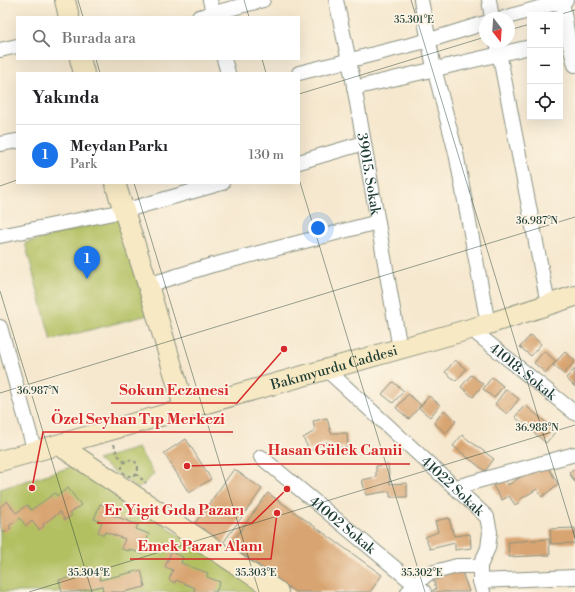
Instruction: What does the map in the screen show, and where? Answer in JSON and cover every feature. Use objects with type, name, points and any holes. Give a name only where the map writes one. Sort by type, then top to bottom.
[{"type":"main road","points":[[65,0],[70,16]]},
{"type":"main road","points":[[80,60],[84,72]]},
{"type":"main road","points":[[115,184],[148,285],[185,410]]},
{"type":"main road","name":"Bakımyurdu Caddesi","points":[[0,461],[327,370],[480,326],[575,296]]},
{"type":"main road","points":[[59,445],[278,592]]},
{"type":"street","points":[[201,16],[213,10],[263,0]]},
{"type":"street","name":"39015. Sokak","points":[[336,0],[354,88],[400,349]]},
{"type":"street","points":[[421,0],[430,40],[434,68],[456,154],[480,326]]},
{"type":"street","points":[[488,0],[491,12]]},
{"type":"street","points":[[515,15],[564,1],[564,39],[575,65]]},
{"type":"street","points":[[300,73],[348,59],[430,40],[479,25]]},
{"type":"street","points":[[0,50],[16,46]]},
{"type":"street","points":[[515,47],[527,47]]},
{"type":"street","points":[[354,88],[434,68],[498,48],[548,304]]},
{"type":"street","points":[[224,60],[228,72]]},
{"type":"street","points":[[0,144],[16,141]]},
{"type":"street","points":[[300,162],[364,143]]},
{"type":"street","points":[[0,236],[123,211],[218,184]]},
{"type":"street","points":[[148,285],[208,266],[378,222]]},
{"type":"street","name":"41018. Sokak","points":[[480,326],[575,413]]},
{"type":"street","points":[[1,334],[35,452]]},
{"type":"street","name":"41022 Sokak","points":[[327,370],[487,517],[490,532],[488,548],[480,566],[482,587]]},
{"type":"street","points":[[456,487],[575,454]]},
{"type":"street","name":"41002 Sokak","points":[[261,457],[416,589]]},
{"type":"street","points":[[416,589],[427,574],[457,566],[480,566]]},
{"type":"street","points":[[482,587],[575,577]]},
{"type":"path","points":[[109,431],[117,454],[124,462]]},
{"type":"path","points":[[130,459],[135,461],[138,466],[136,474],[129,476],[124,473],[122,469],[124,462],[130,459]]},
{"type":"green space","points":[[120,217],[152,314],[51,340],[25,243]]},
{"type":"green space","points":[[138,448],[154,474],[138,489],[97,460]]},
{"type":"green space","points":[[71,467],[88,473],[262,592],[0,592],[0,489]]},
{"type":"building","points":[[531,335],[541,344],[531,356],[520,347]]},
{"type":"building","points":[[544,351],[556,361],[546,373],[534,363]]},
{"type":"building","points":[[565,352],[575,361],[564,374],[553,365]]},
{"type":"building","points":[[455,360],[466,369],[456,381],[445,372]]},
{"type":"building","points":[[575,369],[575,387],[566,378]]},
{"type":"building","points":[[471,375],[483,384],[473,397],[461,387]]},
{"type":"building","points":[[492,377],[503,386],[494,398],[483,389]]},
{"type":"building","points":[[393,382],[404,391],[393,403],[382,394]]},
{"type":"building","points":[[506,389],[519,399],[507,414],[495,404]]},
{"type":"building","points":[[408,394],[421,405],[409,419],[396,408]]},
{"type":"building","points":[[429,396],[440,405],[430,417],[419,408]]},
{"type":"building","points":[[525,405],[556,431],[546,443],[515,417]]},
{"type":"building","points":[[444,410],[456,421],[446,433],[434,423]]},
{"type":"building","points":[[327,418],[331,433],[347,433],[348,447],[331,448],[332,444],[324,442],[310,451],[303,438],[315,431],[313,421]]},
{"type":"building","points":[[462,435],[494,459],[485,471],[453,446]]},
{"type":"building","points":[[186,439],[211,479],[189,493],[164,453]]},
{"type":"building","points":[[388,465],[390,484],[407,483],[407,497],[390,497],[390,491],[366,495],[362,480],[376,477],[376,466]]},
{"type":"building","points":[[547,465],[558,484],[542,497],[537,489],[519,500],[520,502],[515,505],[509,496],[502,500],[493,486],[505,479],[508,485],[533,469],[535,473]]},
{"type":"building","points":[[234,469],[262,489],[218,550],[190,530]]},
{"type":"building","points":[[575,469],[575,482],[569,473]]},
{"type":"building","points":[[68,488],[81,505],[70,513],[72,515],[65,520],[60,512],[43,524],[44,526],[39,530],[32,521],[26,526],[20,518],[9,526],[11,528],[4,533],[0,527],[0,507],[7,501],[16,513],[27,505],[31,510],[55,493],[57,496]]},
{"type":"building","points":[[268,493],[382,575],[370,592],[295,592],[230,545]]},
{"type":"building","points":[[100,504],[113,508],[110,514],[138,525],[136,529],[149,534],[142,554],[129,549],[129,551],[121,549],[125,539],[105,532],[104,535],[98,532],[102,522],[94,519]]},
{"type":"building","points":[[449,518],[454,536],[470,534],[471,548],[455,550],[455,543],[430,549],[425,537],[438,532],[435,521]]},
{"type":"building","points":[[575,528],[575,543],[551,544],[550,529]]},
{"type":"building","points":[[549,539],[550,555],[509,557],[508,542]]},
{"type":"building","points":[[171,552],[183,557],[181,563],[208,573],[207,577],[220,582],[216,592],[194,592],[195,588],[176,580],[175,583],[169,580],[173,570],[165,567]]},
{"type":"building","points":[[461,569],[469,592],[433,592],[433,590],[436,589],[433,578]]},
{"type":"building","points":[[141,570],[145,587],[123,592],[103,592],[102,586],[76,592],[62,592],[59,580],[98,571],[100,580]]},
{"type":"place","name":"Meydan Parkı","points":[[87,279]]},
{"type":"place","name":"Sokun Eczanesi","points":[[284,349]]},
{"type":"place","name":"Hasan Gülek Camii","points":[[187,466]]},
{"type":"place","name":"Özel Seyhan Tıp Merkezi","points":[[32,488]]},
{"type":"place","name":"Er Yigit Gıda Pazarı","points":[[287,489]]},
{"type":"place","name":"Emek Pazar Alanı","points":[[277,513]]}]
